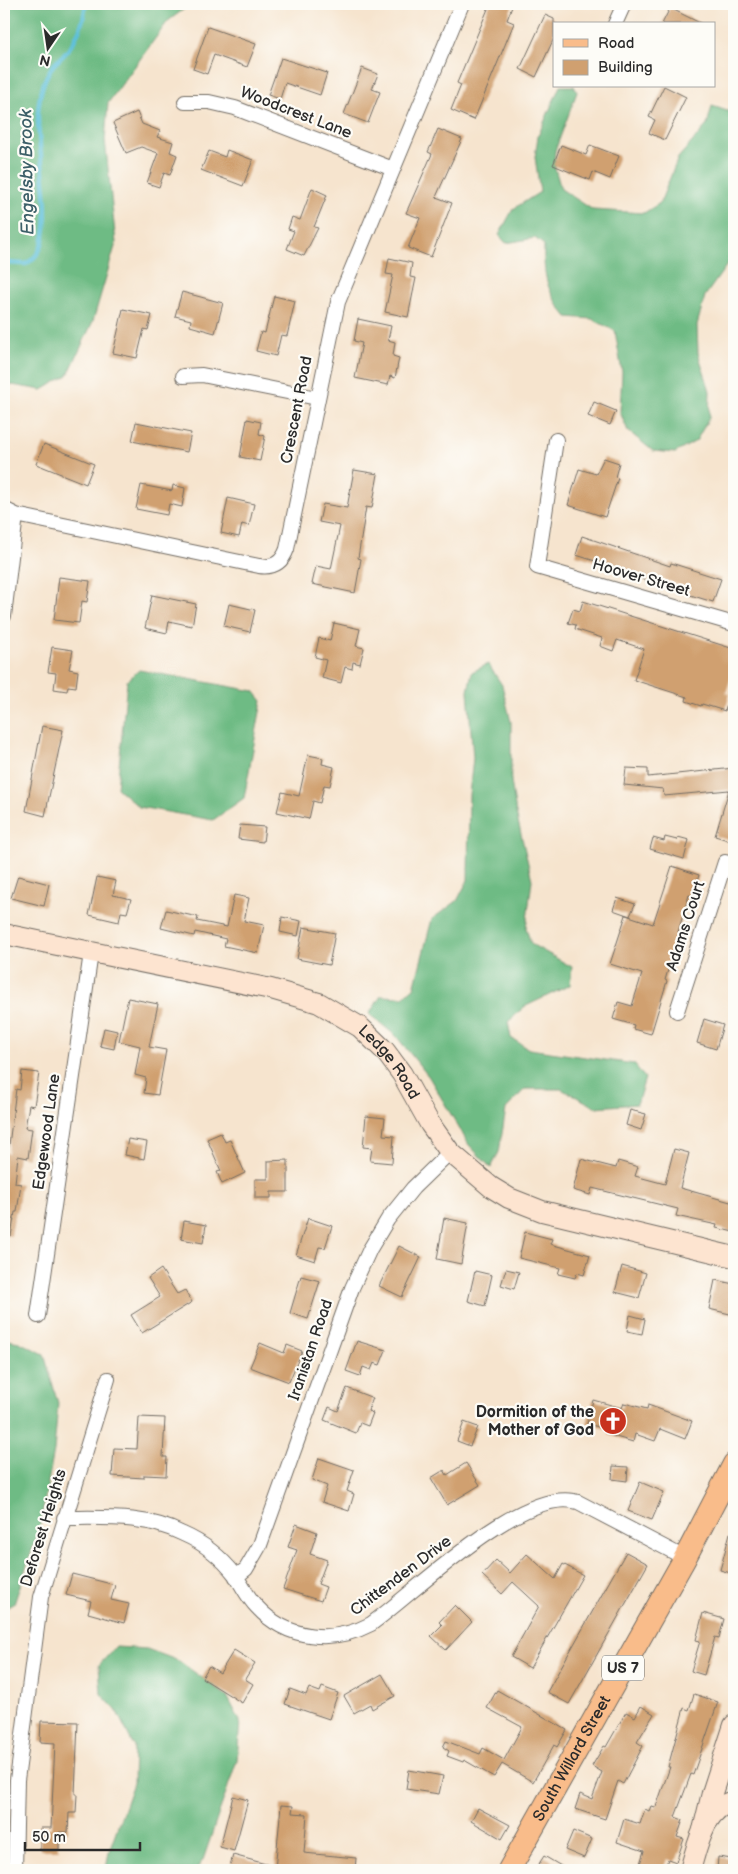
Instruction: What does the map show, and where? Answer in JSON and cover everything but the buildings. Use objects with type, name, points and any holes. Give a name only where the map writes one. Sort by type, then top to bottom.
[{"type":"main road","name":"South Willard Street","points":[[509,1870],[685,1558],[734,1464]]},
{"type":"street","name":"Crescent Road","points":[[10,512],[259,566],[274,566],[284,556],[338,302],[462,4]]},
{"type":"street","points":[[616,22],[624,4]]},
{"type":"street","name":"Woodcrest Lane","points":[[185,102],[209,102],[234,108],[393,169]]},
{"type":"street","points":[[183,376],[202,375],[317,398]]},
{"type":"street","name":"Hoover Street","points":[[556,440],[537,567],[734,624]]},
{"type":"street","points":[[4,616],[10,512]]},
{"type":"street","name":"Adams Court","points":[[677,1012],[725,862],[734,864]]},
{"type":"street","name":"Ledge Road","points":[[4,934],[271,988],[300,996],[333,1010],[360,1027],[385,1051],[402,1074],[430,1124],[450,1152],[491,1187],[526,1205],[562,1216],[734,1257]]},
{"type":"street","name":"Edgewood Lane","points":[[38,1316],[91,953]]},
{"type":"street","name":"Iranistan Road","points":[[236,1578],[250,1564],[260,1545],[352,1288],[370,1249],[404,1198],[450,1152]]},
{"type":"street","name":"Deforest Heights","points":[[16,1870],[18,1780],[41,1597],[108,1379]]},
{"type":"street","name":"Chittenden Drive","points":[[64,1518],[117,1518],[160,1524],[184,1534],[212,1551],[236,1578],[247,1597],[273,1621],[306,1635],[323,1638],[340,1637],[357,1632],[371,1624],[492,1530],[542,1503],[563,1499],[585,1505],[685,1558]]},
{"type":"street","points":[[690,1870],[734,1725]]},
{"type":"street","points":[[703,1830],[719,1807],[734,1801]]},
{"type":"green space","points":[[4,4],[191,4],[168,21],[108,103],[105,140],[116,243],[93,321],[68,375],[42,390],[12,385],[4,379]]},
{"type":"green space","points":[[559,88],[575,88],[577,92],[555,151],[554,165],[561,189],[593,210],[644,213],[660,203],[678,158],[707,125],[712,106],[734,113],[734,255],[705,296],[697,325],[698,353],[710,391],[709,418],[696,441],[675,453],[653,451],[628,431],[620,412],[622,372],[615,331],[592,319],[567,317],[555,300],[548,284],[544,266],[544,245],[535,238],[506,243],[499,235],[513,209],[540,192],[535,157],[538,136]]},
{"type":"green space","points":[[488,664],[502,685],[511,722],[511,781],[516,813],[532,880],[526,928],[531,944],[572,967],[570,985],[524,1007],[508,1022],[511,1038],[529,1049],[634,1064],[645,1078],[637,1104],[596,1107],[561,1089],[525,1089],[506,1109],[499,1152],[491,1168],[469,1145],[429,1077],[396,1036],[369,1014],[381,996],[403,997],[414,988],[432,919],[457,901],[468,880],[469,795],[473,758],[468,691],[472,672]]},
{"type":"green space","points":[[139,670],[254,691],[262,701],[244,798],[213,820],[139,807],[117,788],[127,681]]},
{"type":"green space","points":[[4,1339],[19,1342],[44,1354],[58,1403],[54,1451],[39,1529],[14,1604],[4,1609]]},
{"type":"green space","points":[[116,1647],[147,1649],[179,1661],[227,1696],[240,1721],[237,1760],[203,1860],[196,1870],[106,1870],[109,1851],[133,1783],[134,1746],[116,1710],[101,1694],[99,1665]]},
{"type":"waterway","name":"Engelsby Brook","points":[[4,263],[26,264],[36,256],[42,244],[46,213],[38,128],[40,95],[43,83],[49,72],[78,34],[86,4]]},
{"type":"place","name":"Dormition of the Mother of God","points":[[613,1421]]}]
